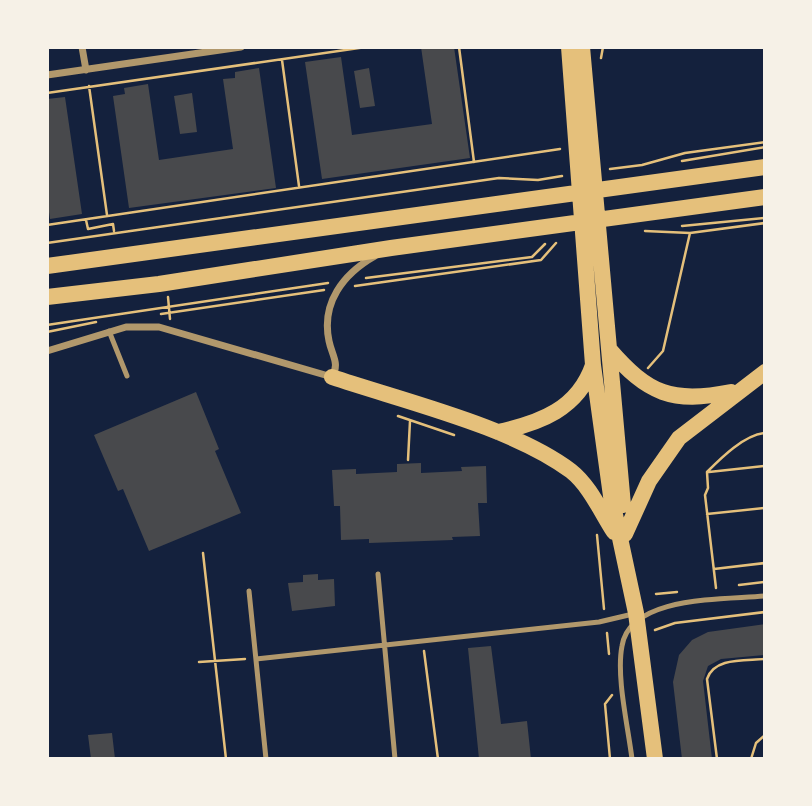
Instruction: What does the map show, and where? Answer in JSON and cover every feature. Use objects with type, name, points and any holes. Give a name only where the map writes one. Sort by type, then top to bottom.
[{"type":"main road","points":[[579,49],[569,151],[588,300],[593,365],[637,616],[654,759]]},
{"type":"main road","points":[[579,49],[592,151],[623,539]]},
{"type":"main road","points":[[47,266],[765,167]]},
{"type":"main road","points":[[47,297],[159,284],[391,248],[765,199]]},
{"type":"main road","points":[[609,348],[638,380],[672,396],[697,397],[737,391]]},
{"type":"main road","points":[[498,432],[537,423],[565,407],[578,395],[593,365]]},
{"type":"main road","points":[[623,539],[649,481],[669,449],[687,431],[765,372]]},
{"type":"main road","points":[[332,377],[498,432],[540,451],[572,472],[623,539]]},
{"type":"street","points":[[82,47],[86,70]]},
{"type":"street","points":[[47,75],[241,47]]},
{"type":"street","points":[[47,351],[109,331],[142,326],[172,328],[332,377],[337,362],[327,323],[339,285],[359,265],[391,248]]},
{"type":"lane","points":[[109,331],[127,376]]},
{"type":"lane","points":[[377,574],[395,759]]},
{"type":"lane","points":[[249,591],[266,759]]},
{"type":"lane","points":[[256,659],[606,621],[637,616],[660,607],[765,596]]},
{"type":"lane","points":[[632,759],[621,648],[637,616]]},
{"type":"path","points":[[47,93],[366,47]]},
{"type":"path","points":[[458,47],[474,162]]},
{"type":"path","points":[[282,60],[299,187]]},
{"type":"path","points":[[89,86],[107,216]]},
{"type":"path","points":[[601,171],[642,165],[685,153],[765,142]]},
{"type":"path","points":[[47,225],[474,162],[569,151]]},
{"type":"path","points":[[47,243],[499,178],[538,180],[563,176]]},
{"type":"path","points":[[86,220],[88,229],[113,224],[115,233]]},
{"type":"path","points":[[641,231],[690,233],[765,223]]},
{"type":"path","points":[[646,371],[663,351],[690,233]]},
{"type":"path","points":[[47,325],[541,260],[556,242]]},
{"type":"path","points":[[47,332],[105,320],[532,257]]},
{"type":"path","points":[[398,416],[459,436]]},
{"type":"path","points":[[408,460],[410,421]]},
{"type":"path","points":[[716,588],[707,514],[707,472],[723,457],[758,434],[765,433]]},
{"type":"path","points":[[707,472],[765,466]]},
{"type":"path","points":[[707,514],[765,508]]},
{"type":"path","points":[[596,528],[610,663]]},
{"type":"path","points":[[203,552],[226,759]]},
{"type":"path","points":[[713,569],[765,563]]},
{"type":"path","points":[[654,629],[660,630],[675,622],[765,612]]},
{"type":"path","points":[[424,647],[438,759]]},
{"type":"path","points":[[199,662],[256,659]]},
{"type":"path","points":[[717,759],[707,679],[710,672],[720,664],[765,659]]},
{"type":"path","points":[[610,759],[605,704],[613,694],[612,685]]},
{"type":"path","points":[[751,759],[756,743],[765,735]]},
{"type":"building","points":[[421,47],[454,47],[470,158],[322,179],[305,62],[341,57],[352,135],[432,124]]},
{"type":"building","points":[[259,68],[276,188],[129,208],[113,96],[125,94],[124,88],[148,84],[159,160],[233,149],[223,79],[235,78],[235,72]]},
{"type":"building","points":[[369,68],[375,106],[360,108],[354,71]]},
{"type":"building","points":[[192,93],[197,132],[180,134],[174,96]]},
{"type":"building","points":[[65,97],[82,214],[50,219],[47,198],[47,99]]},
{"type":"building","points":[[196,392],[219,449],[215,451],[241,513],[149,551],[123,489],[118,491],[94,435]]},
{"type":"building","points":[[421,463],[421,473],[462,471],[461,467],[486,466],[487,503],[478,503],[480,536],[452,537],[453,540],[369,543],[369,539],[341,540],[340,506],[334,506],[332,470],[356,469],[356,474],[397,472],[397,464]]},
{"type":"building","points":[[318,574],[318,580],[334,579],[335,606],[292,611],[288,583],[303,582],[303,575]]},
{"type":"building","points":[[765,624],[765,655],[721,659],[708,666],[703,681],[712,759],[682,759],[673,682],[679,655],[692,640],[708,632]]},
{"type":"building","points":[[491,646],[501,724],[527,721],[531,759],[479,759],[468,648]]},
{"type":"building","points":[[112,733],[115,759],[91,759],[88,735]]}]
